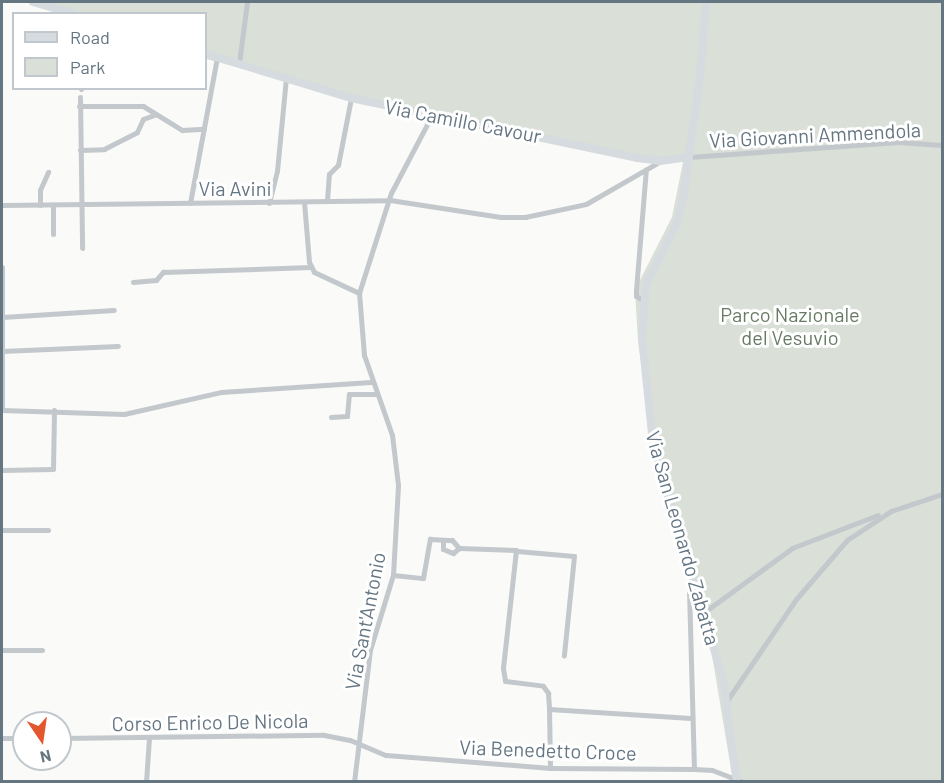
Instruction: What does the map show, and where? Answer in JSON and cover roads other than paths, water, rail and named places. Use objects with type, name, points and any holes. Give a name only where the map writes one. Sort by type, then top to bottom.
[{"type":"street","points":[[33,2],[67,12]]},
{"type":"street","points":[[239,63],[247,2]]},
{"type":"street","name":"Via San Leonardo Zabatta","points":[[706,2],[689,157],[680,215],[651,272],[643,300],[642,337],[653,442],[728,699],[739,780]]},
{"type":"street","name":"Via Camillo Cavour","points":[[207,54],[351,98],[660,161],[689,157]]},
{"type":"street","points":[[190,203],[217,57]]},
{"type":"street","points":[[269,202],[277,171],[286,77]]},
{"type":"street","points":[[80,97],[82,248]]},
{"type":"street","points":[[327,201],[329,174],[338,165],[351,98]]},
{"type":"street","points":[[79,106],[143,106],[154,115],[174,122],[182,130],[204,129]]},
{"type":"street","points":[[80,150],[104,149],[137,132],[143,119],[154,115]]},
{"type":"street","name":"Via Sant'Antonio","points":[[354,782],[370,650],[393,575],[396,456],[371,382],[359,319],[359,293],[390,200],[432,115]]},
{"type":"street","name":"Via Giovanni Ammendola","points":[[689,157],[898,142],[942,145]]},
{"type":"street","name":"Via Avini","points":[[2,205],[390,200],[501,217],[545,214],[586,204],[660,161]]},
{"type":"street","points":[[643,300],[636,296],[636,290],[646,169]]},
{"type":"street","points":[[40,205],[40,190],[48,172]]},
{"type":"street","points":[[304,202],[311,267],[320,277],[359,293]]},
{"type":"street","points":[[53,205],[53,234]]},
{"type":"street","points":[[2,267],[2,410],[132,413],[221,392],[371,382]]},
{"type":"street","points":[[133,282],[156,280],[163,272],[311,267]]},
{"type":"street","points":[[2,317],[114,310]]},
{"type":"street","points":[[2,351],[118,346]]},
{"type":"street","points":[[332,417],[347,416],[348,394],[376,394]]},
{"type":"street","points":[[2,470],[53,469],[54,410]]},
{"type":"street","points":[[703,613],[792,548],[942,494]]},
{"type":"street","points":[[728,699],[820,568],[847,540],[891,511]]},
{"type":"street","points":[[2,530],[48,530]]},
{"type":"street","points":[[393,575],[423,578],[430,539],[452,540],[459,548]]},
{"type":"street","points":[[443,540],[447,552],[459,548],[516,550],[503,679],[508,683],[543,686],[548,693],[550,768]]},
{"type":"street","points":[[517,551],[574,556],[564,655]]},
{"type":"street","points":[[693,769],[689,589],[695,582]]},
{"type":"street","points":[[2,650],[42,650]]},
{"type":"street","points":[[549,709],[691,718]]},
{"type":"street","name":"Corso Enrico De Nicola","points":[[72,738],[324,735],[359,744]]},
{"type":"street","points":[[146,782],[149,738]]},
{"type":"street","name":"Via Benedetto Croce","points":[[359,744],[386,755],[550,768],[693,769],[739,780]]},
{"type":"park label","name":"Parco Nazionale del Vesuvio","points":[[790,326]]}]
